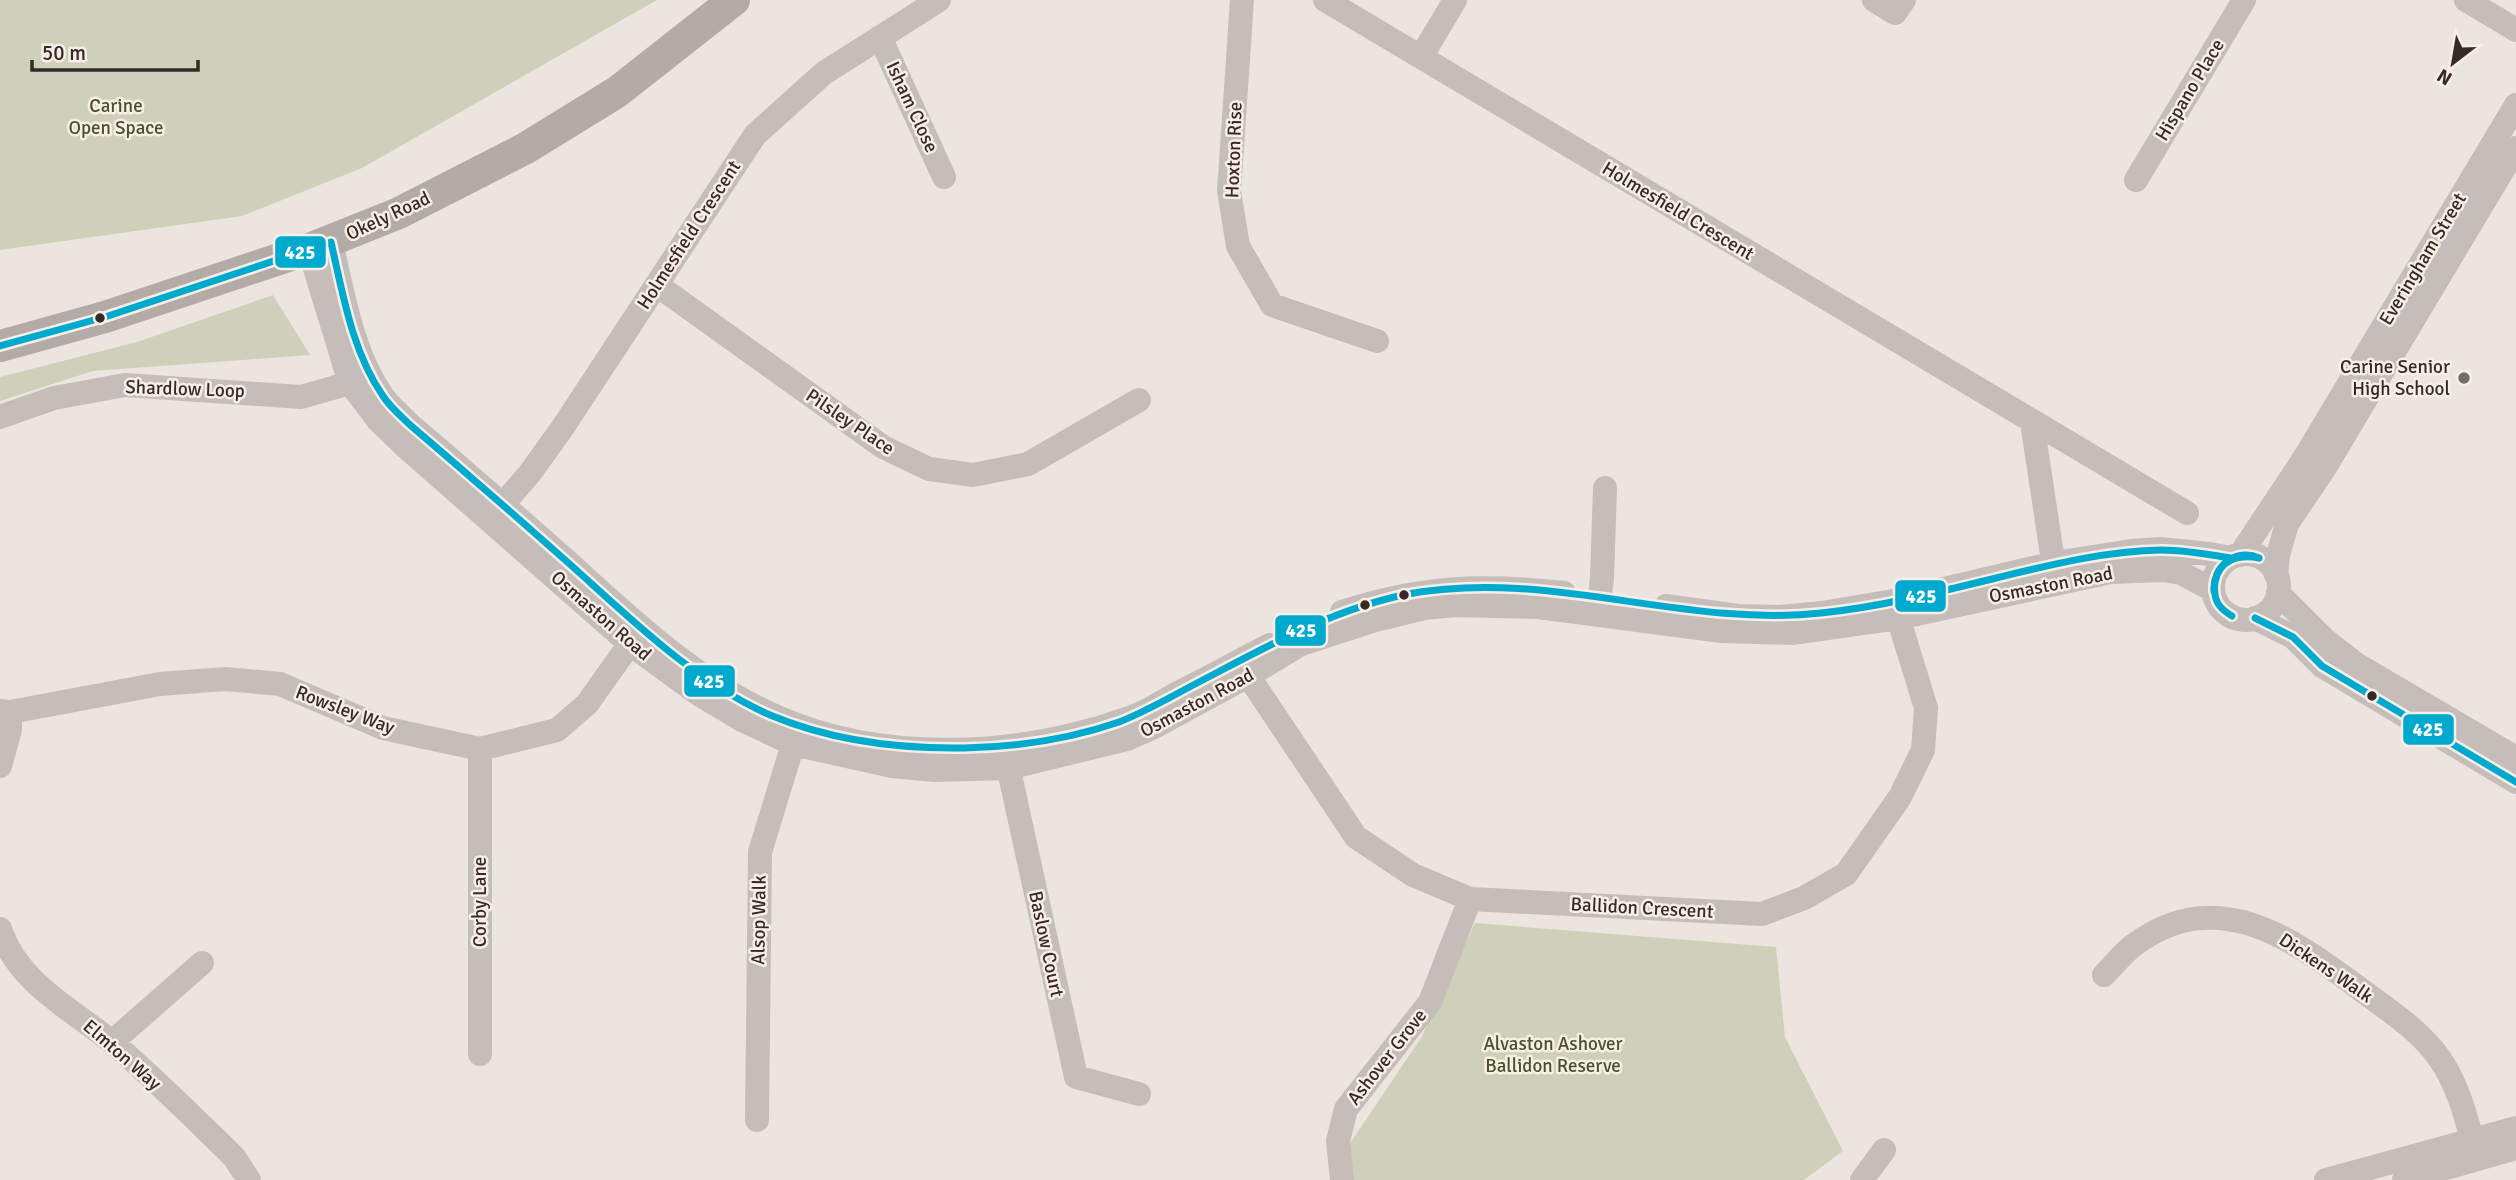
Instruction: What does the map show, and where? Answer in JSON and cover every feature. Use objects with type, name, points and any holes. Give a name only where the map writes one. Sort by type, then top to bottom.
[{"type":"main road","name":"Okely Road","points":[[0,346],[105,317],[320,246],[398,213],[526,148],[617,92],[734,0]]},
{"type":"street","name":"Holmesfield Crescent","points":[[496,512],[543,455],[755,135],[824,73],[939,0]]},
{"type":"street","name":"Hoxton Rise","points":[[1242,0],[1229,191],[1238,246],[1272,305],[1377,341]]},
{"type":"street","name":"Holmesfield Crescent","points":[[1325,0],[2188,513]]},
{"type":"street","points":[[1421,57],[1455,0]]},
{"type":"street","points":[[1874,0],[1895,13],[1903,0]]},
{"type":"street","name":"Hispano Place","points":[[2136,180],[2244,0]]},
{"type":"street","points":[[2466,0],[2516,30]]},
{"type":"street","name":"Isham Close","points":[[880,37],[944,177]]},
{"type":"street","name":"Everingham Street","points":[[2235,557],[2305,457],[2516,104]]},
{"type":"street","name":"Everingham Street","points":[[2277,584],[2278,555],[2287,524],[2324,469],[2516,148]]},
{"type":"street","name":"Osmaston Road","points":[[320,246],[353,331],[359,377],[384,398],[496,512],[636,636],[775,716],[796,735],[896,747],[950,749],[1006,757],[1058,738],[1131,718],[1243,669],[1300,629],[1376,601],[1405,595],[1472,587],[1510,587],[1599,605],[1758,617],[1896,609],[2057,573],[2131,551],[2160,549],[2235,557]]},
{"type":"street","name":"Pilsley Place","points":[[657,285],[883,447],[929,470],[973,475],[1028,464],[1139,400]]},
{"type":"street","name":"Shardlow Loop","points":[[0,417],[54,398],[125,385],[301,397],[359,377]]},
{"type":"street","points":[[2032,422],[2057,573]]},
{"type":"street","points":[[1599,605],[1605,488]]},
{"type":"street","points":[[2277,584],[2270,609],[2255,618],[2242,620],[2225,612],[2217,602],[2213,590],[2217,572],[2235,557],[2253,555],[2265,560],[2277,584],[2325,640],[2356,664],[2516,758]]},
{"type":"street","name":"Osmaston Road","points":[[2057,573],[2164,570],[2181,573],[2213,590]]},
{"type":"street","name":"Ballidon Crescent","points":[[1243,669],[1356,837],[1413,875],[1470,899],[1762,914],[1804,898],[1846,874],[1900,797],[1923,750],[1926,708],[1896,609]]},
{"type":"street","points":[[2255,618],[2294,637],[2309,654],[2332,672],[2516,782]]},
{"type":"street","name":"Rowsley Way","points":[[5,712],[160,684],[225,679],[280,684],[383,728],[480,749],[557,730],[587,704],[636,636]]},
{"type":"street","points":[[0,766],[10,730],[5,712]]},
{"type":"street","name":"Alsop Walk","points":[[757,1120],[760,852],[796,735]]},
{"type":"street","name":"Corby Lane","points":[[480,749],[480,1054]]},
{"type":"street","name":"Baslow Court","points":[[1006,757],[1076,1077],[1139,1094]]},
{"type":"street","name":"Ashover Grove","points":[[1342,1180],[1338,1141],[1346,1109],[1430,1002],[1470,899]]},
{"type":"street","name":"Dickens Walk","points":[[2104,975],[2133,946],[2160,929],[2190,918],[2214,917],[2243,921],[2278,934],[2314,955],[2419,1035],[2440,1059],[2462,1101],[2475,1150]]},
{"type":"street","name":"Elmton Way","points":[[0,929],[5,944],[33,983],[112,1042],[233,1157],[249,1180]]},
{"type":"street","points":[[112,1042],[202,963]]},
{"type":"street","points":[[2403,1180],[2475,1150],[2516,1128]]},
{"type":"street","points":[[2326,1180],[2362,1175],[2475,1150],[2516,1148]]},
{"type":"street","points":[[1862,1180],[1884,1150]]},
{"type":"green space","name":"Carine Open Space","points":[[0,0],[657,0],[362,168],[242,216],[0,250]]},
{"type":"green space","points":[[273,295],[310,355],[93,371],[0,401],[0,377],[137,342]]},
{"type":"green space","name":"Alvaston Ashover Ballidon Reserve","points":[[1475,923],[1776,947],[1785,1037],[1843,1151],[1804,1180],[1336,1180],[1338,1161],[1421,1038]]},
{"type":"transit line","name":"425","points":[[0,346],[105,317],[331,242],[350,322],[363,360],[386,400],[409,424],[642,629],[716,686],[770,715],[793,724],[841,737],[890,745],[939,748],[1003,746],[1043,741],[1100,728],[1140,713],[1327,619],[1408,594],[1460,588],[1512,588],[1717,613],[1821,613],[1931,594],[2057,564],[2119,553],[2170,550],[2230,558]]},
{"type":"transit line","name":"425","points":[[2214,591],[2217,574],[2227,561],[2242,555],[2259,558]]},
{"type":"transit line","name":"425","points":[[2232,616],[2216,600],[2214,588],[2217,574],[2231,560],[2259,558]]},
{"type":"transit line","name":"425","points":[[2255,618],[2293,637],[2322,666],[2516,782]]},
{"type":"place","name":"Carine Senior High School","points":[[2464,378]]}]
